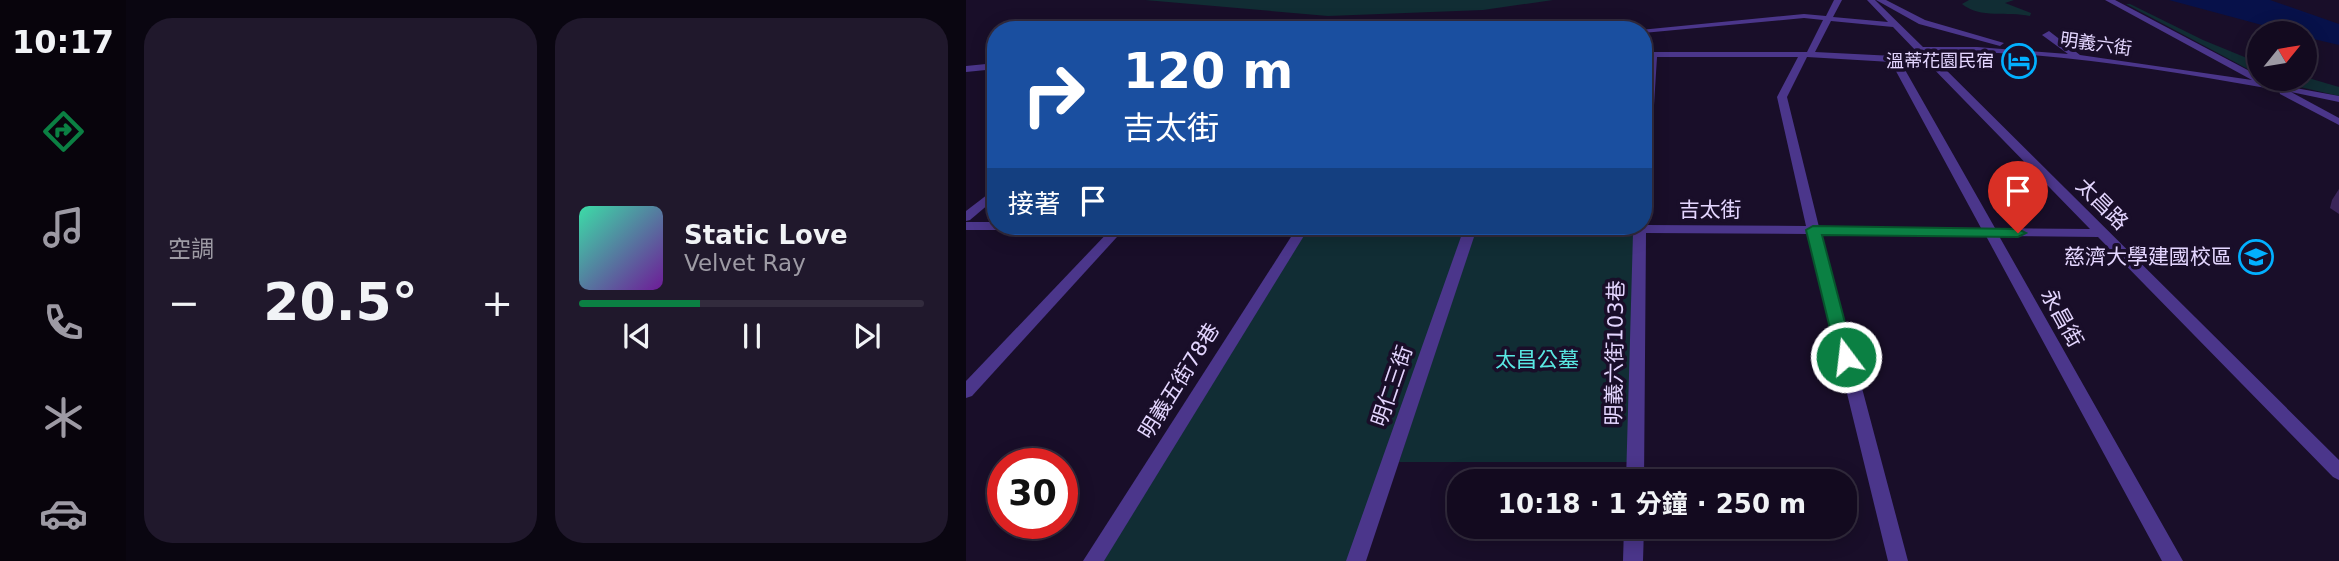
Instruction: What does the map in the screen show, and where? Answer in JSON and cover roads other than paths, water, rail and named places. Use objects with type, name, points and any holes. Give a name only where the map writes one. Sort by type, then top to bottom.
[{"type":"street","points":[[1838,0],[1782,97],[1813,230],[1898,561]]},
{"type":"street","name":"太昌路","points":[[1871,0],[2339,472]]},
{"type":"street","points":[[1880,0],[1922,22],[2023,50]]},
{"type":"street","points":[[2109,0],[2247,73]]},
{"type":"street","points":[[1652,30],[1804,16],[1894,25]]},
{"type":"street","points":[[2049,34],[2046,35],[2080,57]]},
{"type":"street","name":"明義六街","points":[[1652,55],[1807,54],[1894,59],[1971,47],[2080,57],[2247,81]]},
{"type":"street","name":"永昌街","points":[[1894,59],[2172,561]]},
{"type":"street","points":[[966,69],[987,67]]},
{"type":"street","points":[[2280,91],[2339,122]]},
{"type":"street","points":[[2301,91],[2339,99]]},
{"type":"street","points":[[966,217],[987,200]]},
{"type":"street","points":[[966,226],[987,226]]},
{"type":"street","name":"吉太街","points":[[1652,228],[2102,233]]},
{"type":"street","points":[[966,392],[1113,235]]},
{"type":"street","name":"明義五街78巷","points":[[1093,561],[1298,235]]},
{"type":"street","name":"明仁三街","points":[[1356,561],[1468,235]]},
{"type":"street","name":"明義六街103巷","points":[[1635,469],[1640,235]]},
{"type":"street","points":[[1633,561],[1634,539]]},
{"type":"place","name":"溫蒂花園民宿","points":[[2019,61]]},
{"type":"place","name":"慈濟大學建國校區","points":[[2256,257]]},
{"type":"park label","name":"太昌公墓","points":[[1537,360]]}]
